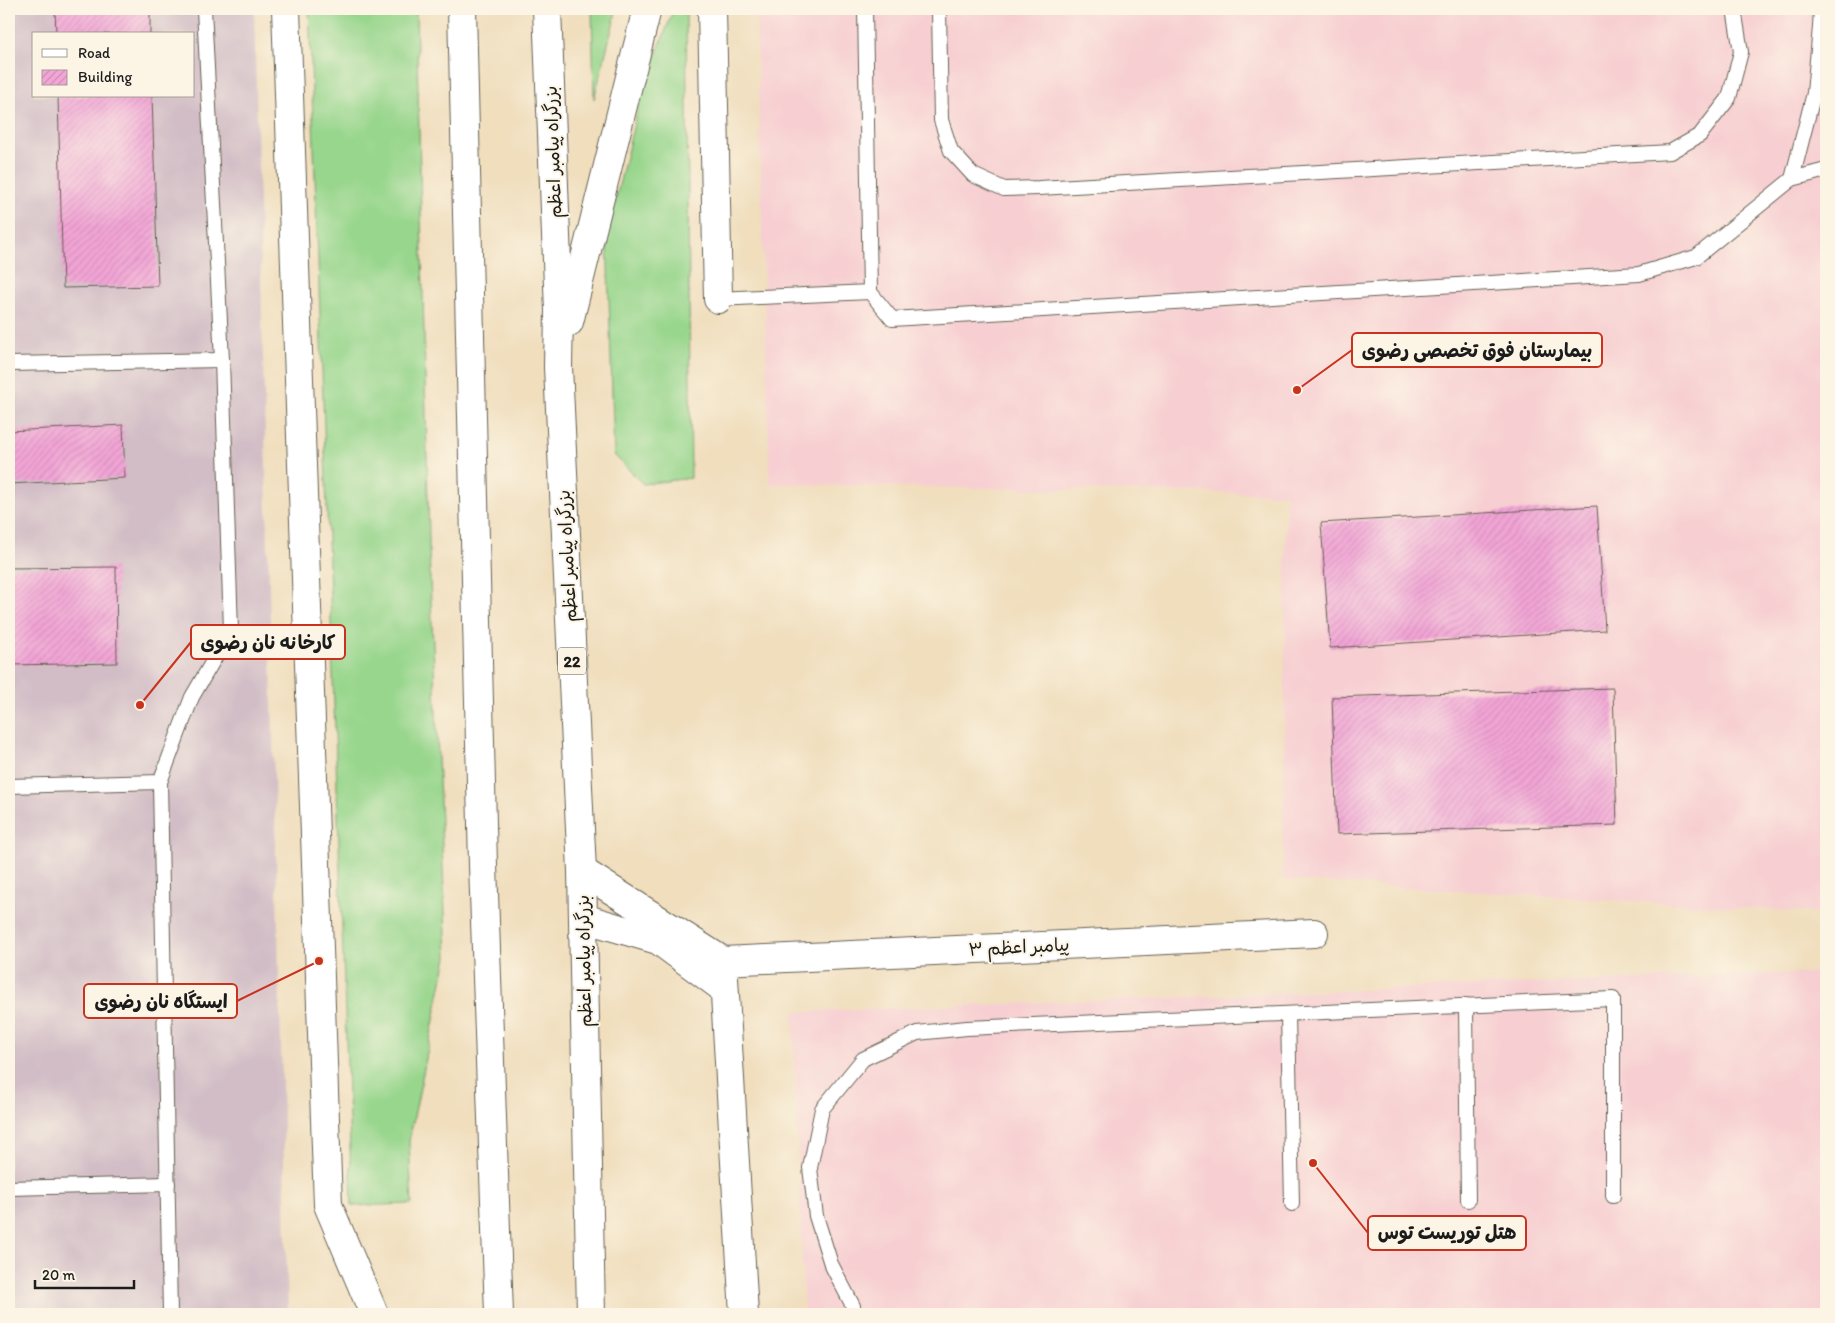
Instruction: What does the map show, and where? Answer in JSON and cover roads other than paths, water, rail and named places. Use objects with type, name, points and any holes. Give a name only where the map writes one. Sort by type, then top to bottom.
[{"type":"main road","points":[[286,9],[328,1205],[374,1314]]},
{"type":"main road","points":[[462,9],[483,865],[499,1314]]},
{"type":"main road","name":"بزرگراه پیامبر اعظم","points":[[547,9],[559,311],[558,367],[582,871],[591,1314]]},
{"type":"main road","points":[[558,367],[614,134],[647,9]]},
{"type":"main road","points":[[712,9],[718,299]]},
{"type":"main road","points":[[582,871],[723,961],[744,1314]]},
{"type":"main road","points":[[583,918],[658,940],[724,989]]},
{"type":"main road","name":"پیامبر اعظم ۳","points":[[723,961],[1314,933]]},
{"type":"lane","points":[[170,1314],[160,782],[192,697],[231,630],[222,360],[204,9]]},
{"type":"lane","points":[[865,9],[870,292],[892,319],[1638,274],[1696,257],[1792,179],[1826,170]]},
{"type":"lane","points":[[938,9],[942,120],[951,151],[973,175],[1004,189],[1670,152],[1700,135],[1729,98],[1741,52],[1734,9]]},
{"type":"lane","points":[[1792,179],[1814,93],[1821,9]]},
{"type":"lane","points":[[1820,27],[1826,44]]},
{"type":"lane","points":[[718,299],[870,292]]},
{"type":"lane","points":[[9,364],[222,360]]},
{"type":"lane","points":[[9,786],[160,782]]},
{"type":"lane","points":[[853,1314],[853,1306],[831,1264],[816,1216],[810,1168],[822,1109],[863,1059],[917,1033],[967,1028],[1613,999],[1613,1196]]},
{"type":"lane","points":[[1466,1005],[1468,1200]]},
{"type":"lane","points":[[1288,1014],[1292,1204]]},
{"type":"lane","points":[[9,1188],[168,1184]]},
{"type":"place","name":"بیمارستان فوق تخصصی رضوی","points":[[1297,390]]},
{"type":"place","name":"کارخانه نان رضوی","points":[[140,705]]},
{"type":"place","name":"ایستگاه نان رضوی","points":[[319,961]]},
{"type":"place","name":"هتل توریست توس","points":[[1313,1163]]}]
